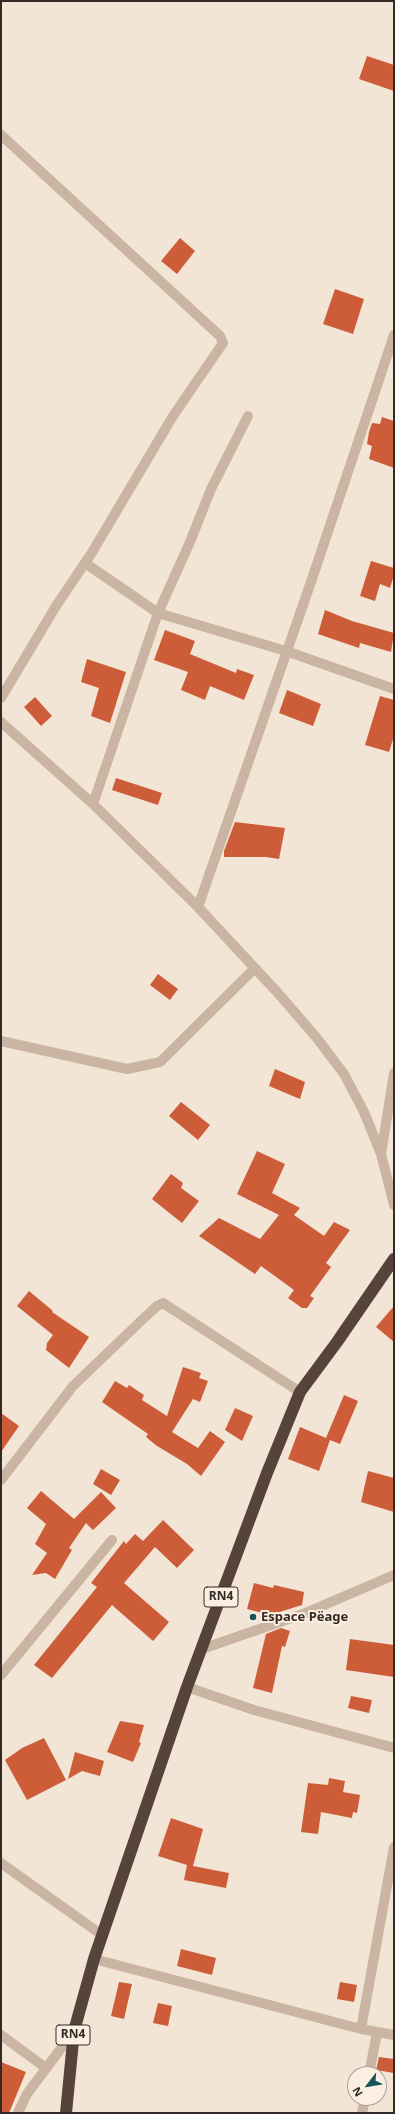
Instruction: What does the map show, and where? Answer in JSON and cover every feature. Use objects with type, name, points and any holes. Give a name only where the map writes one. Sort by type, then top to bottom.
[{"type":"highway","name":"RN4","points":[[66,2113],[74,2031],[94,1959],[187,1687],[267,1473],[300,1392],[338,1342],[394,1259]]},
{"type":"street","points":[[1,135],[220,336],[223,343],[173,416],[85,563],[56,606],[1,698]]},
{"type":"street","points":[[198,907],[312,579],[394,335]]},
{"type":"street","points":[[93,804],[158,613],[190,542],[210,489],[248,416]]},
{"type":"street","points":[[85,563],[158,613],[286,652],[394,689]]},
{"type":"street","points":[[1,722],[93,804],[198,907],[255,968],[316,1037],[344,1074],[364,1112],[381,1154],[394,1205]]},
{"type":"street","points":[[1,1041],[127,1069],[160,1062],[255,968]]},
{"type":"street","points":[[381,1154],[394,1073]]},
{"type":"street","points":[[1,1480],[73,1386],[157,1306],[163,1303],[300,1392]]},
{"type":"street","points":[[1,1675],[112,1540]]},
{"type":"street","points":[[202,1649],[303,1614],[394,1575]]},
{"type":"street","points":[[187,1687],[254,1710],[394,1748]]},
{"type":"street","points":[[360,2029],[394,1847]]},
{"type":"street","points":[[1,1863],[102,1935]]},
{"type":"street","points":[[94,1959],[360,2029],[394,2035]]},
{"type":"street","points":[[18,2113],[27,2094],[74,2031]]},
{"type":"street","points":[[371,2066],[378,2033]]},
{"type":"street","points":[[1,2035],[46,2068]]},
{"type":"building","points":[[367,56],[394,65],[394,91],[359,79]]},
{"type":"building","points":[[180,238],[195,251],[177,274],[161,261]]},
{"type":"building","points":[[335,289],[364,299],[353,334],[323,324]]},
{"type":"building","points":[[382,417],[394,421],[394,468],[369,459],[372,446],[367,444],[369,432],[372,423],[380,424]]},
{"type":"building","points":[[371,561],[394,568],[394,575],[390,588],[380,584],[375,601],[360,596]]},
{"type":"building","points":[[325,610],[352,621],[394,633],[391,652],[360,643],[359,648],[318,634]]},
{"type":"building","points":[[165,630],[195,641],[190,654],[236,673],[237,669],[254,675],[244,700],[210,686],[205,700],[181,690],[188,672],[154,660]]},
{"type":"building","points":[[87,659],[126,672],[110,723],[91,716],[99,688],[81,682]]},
{"type":"building","points":[[287,690],[321,704],[313,726],[279,713]]},
{"type":"building","points":[[380,696],[394,700],[394,736],[389,752],[365,745]]},
{"type":"building","points":[[35,697],[52,716],[41,726],[24,707]]},
{"type":"building","points":[[116,778],[162,793],[158,805],[112,790]]},
{"type":"building","points":[[235,822],[285,828],[279,859],[266,857],[224,857],[224,851]]},
{"type":"building","points":[[158,974],[178,989],[170,1000],[150,985]]},
{"type":"building","points":[[275,1069],[305,1082],[300,1099],[269,1086]]},
{"type":"building","points":[[181,1102],[210,1125],[198,1140],[169,1116]]},
{"type":"building","points":[[257,1151],[285,1164],[272,1193],[300,1208],[294,1215],[324,1236],[334,1222],[350,1230],[326,1263],[331,1267],[310,1296],[314,1298],[307,1308],[302,1308],[288,1298],[294,1290],[261,1266],[255,1274],[199,1236],[219,1218],[260,1239],[279,1215],[237,1194]]},
{"type":"building","points":[[171,1174],[183,1183],[181,1188],[199,1201],[182,1223],[152,1199]]},
{"type":"building","points":[[29,1291],[53,1311],[52,1312],[89,1337],[69,1368],[46,1350],[47,1343],[53,1335],[17,1306]]},
{"type":"building","points":[[394,1306],[394,1342],[376,1327]]},
{"type":"building","points":[[183,1367],[201,1373],[199,1378],[208,1381],[200,1402],[193,1399],[172,1432],[198,1448],[210,1431],[225,1442],[201,1476],[187,1464],[157,1446],[146,1437],[148,1434],[102,1402],[115,1381],[127,1388],[129,1385],[144,1395],[142,1400],[167,1416]]},
{"type":"building","points":[[344,1395],[358,1401],[340,1444],[330,1440],[319,1471],[288,1459],[300,1427],[326,1438]]},
{"type":"building","points":[[235,1408],[253,1416],[242,1441],[225,1430]]},
{"type":"building","points":[[1,1413],[19,1426],[1,1452]]},
{"type":"building","points":[[101,1469],[120,1480],[111,1495],[93,1484]]},
{"type":"building","points":[[368,1471],[394,1478],[394,1512],[361,1502]]},
{"type":"building","points":[[41,1491],[74,1519],[101,1492],[116,1508],[93,1530],[86,1523],[69,1548],[72,1550],[55,1579],[46,1573],[32,1575],[47,1553],[35,1544],[46,1524],[27,1508]]},
{"type":"building","points":[[163,1520],[194,1550],[177,1568],[155,1547],[124,1583],[169,1622],[153,1641],[112,1605],[52,1678],[34,1665],[97,1587],[91,1583],[124,1541],[126,1544],[135,1534],[143,1541]]},
{"type":"building","points":[[254,1583],[273,1588],[274,1585],[304,1592],[302,1605],[270,1615],[247,1609]]},
{"type":"building","points":[[281,1628],[290,1631],[285,1647],[282,1646],[272,1693],[253,1688],[266,1634]]},
{"type":"building","points":[[350,1639],[394,1645],[394,1677],[346,1670]]},
{"type":"building","points":[[351,1696],[372,1700],[369,1713],[348,1708]]},
{"type":"building","points":[[120,1721],[144,1725],[139,1742],[141,1743],[133,1762],[107,1752]]},
{"type":"building","points":[[44,1738],[66,1780],[27,1800],[5,1760],[22,1748]]},
{"type":"building","points":[[75,1752],[104,1761],[100,1776],[82,1771],[68,1779]]},
{"type":"building","points":[[329,1778],[345,1781],[343,1792],[360,1795],[357,1813],[353,1812],[352,1818],[321,1812],[318,1834],[301,1832],[308,1783],[328,1785]]},
{"type":"building","points":[[171,1818],[203,1829],[193,1866],[229,1873],[226,1888],[184,1880],[187,1865],[158,1856]]},
{"type":"building","points":[[181,1949],[216,1958],[212,1975],[177,1966]]},
{"type":"building","points":[[119,1982],[132,1984],[124,2019],[111,2016]]},
{"type":"building","points":[[340,1982],[357,1985],[354,2002],[337,1999]]},
{"type":"building","points":[[158,2003],[172,2006],[168,2026],[153,2023]]},
{"type":"building","points":[[379,2057],[394,2059],[394,2073],[387,2072],[387,2066],[377,2066]]},
{"type":"building","points":[[1,2062],[26,2072],[9,2113],[1,2113]]},
{"type":"place","name":"Espace Pëage","points":[[253,1617]]}]
